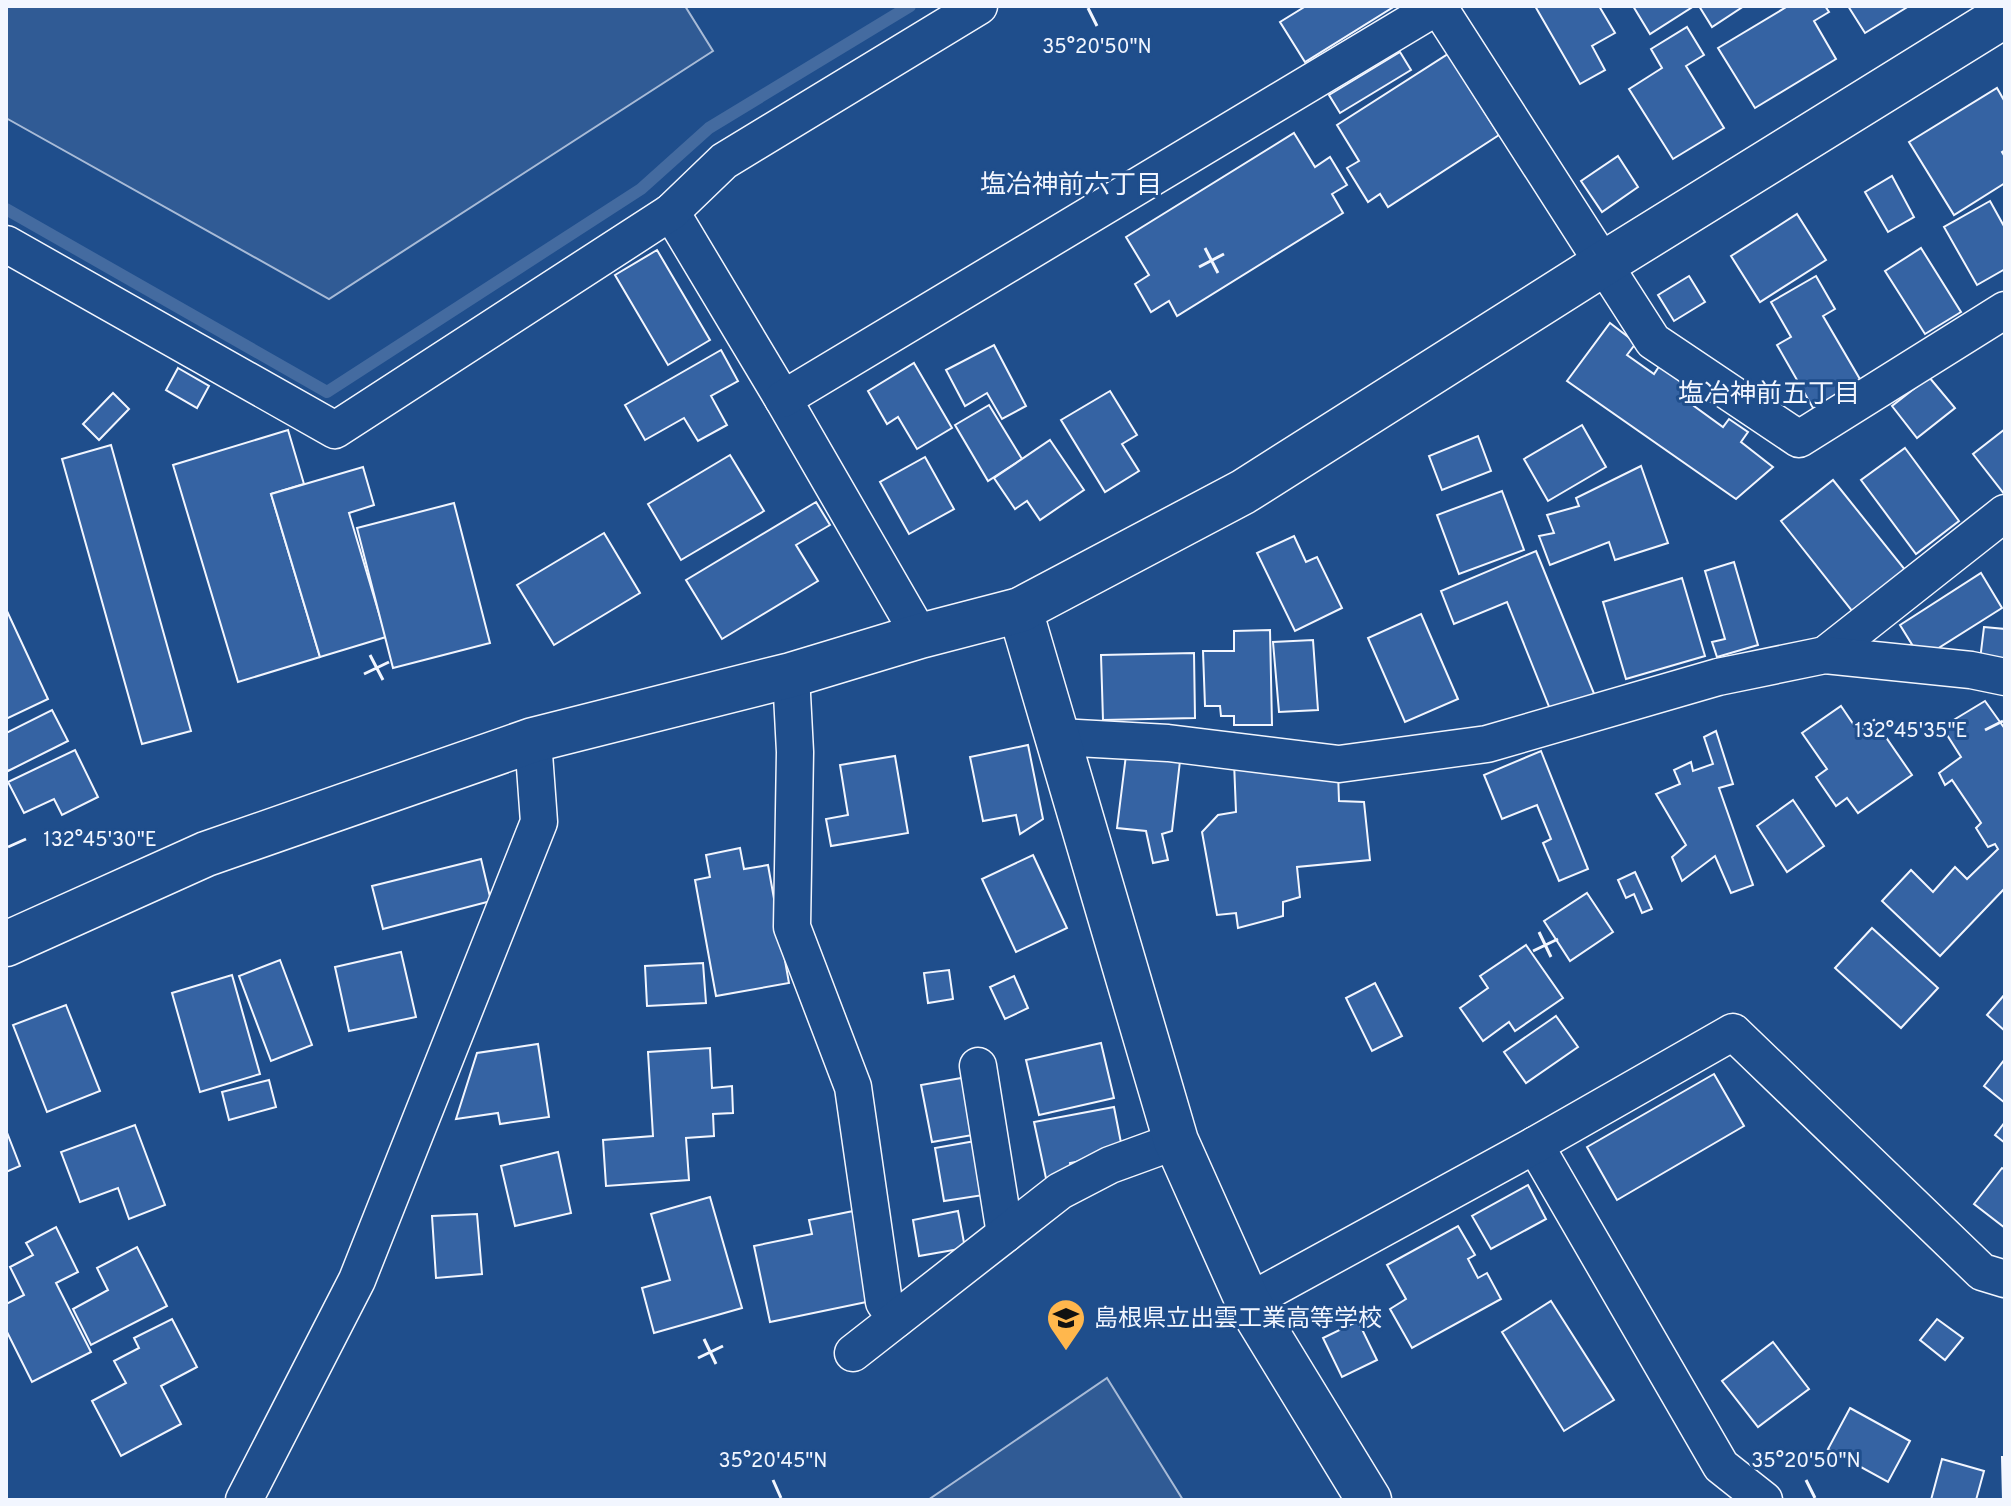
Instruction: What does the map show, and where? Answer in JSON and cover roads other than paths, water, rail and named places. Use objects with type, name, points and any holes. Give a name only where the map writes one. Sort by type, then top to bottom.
[{"type":"street","points":[[6,244],[335,430],[671,212],[724,161],[979,6]]},
{"type":"street","points":[[783,399],[1438,6],[1653,341],[1799,439],[2005,310]]},
{"type":"street","points":[[7,942],[206,854],[533,740],[791,675],[1020,610],[1243,492],[2005,15]]},
{"type":"street","points":[[671,212],[920,636]]},
{"type":"street","points":[[1825,655],[2005,513]]},
{"type":"street","points":[[1020,610],[1176,1141],[1248,1302],[1369,1500]]},
{"type":"street","points":[[1059,737],[1168,743],[1339,764],[1487,744],[1718,677],[1825,655],[1971,670],[2005,677]]},
{"type":"street","points":[[791,675],[795,752],[792,927],[853,1087],[884,1302],[896,1319]]},
{"type":"street","points":[[244,1500],[357,1280],[539,822],[533,740]]},
{"type":"street","points":[[1248,1302],[1535,1145],[1733,1032],[1982,1272],[2005,1279]]},
{"type":"street","points":[[978,1066],[1005,1234]]},
{"type":"street","points":[[853,1353],[1060,1191],[1110,1165],[1176,1141]]},
{"type":"street","points":[[1535,1145],[1721,1466],[1764,1500]]},
{"type":"waterway","points":[[6,209],[327,392],[641,189],[709,128],[910,6]]},
{"type":"place","name":"島根県立出雲工業高等学校","points":[[1066,1352]]},
{"type":"district","name":"塩冶神前六丁目","points":[[1071,184]]},
{"type":"district","name":"塩冶神前五丁目","points":[[1769,393]]}]
